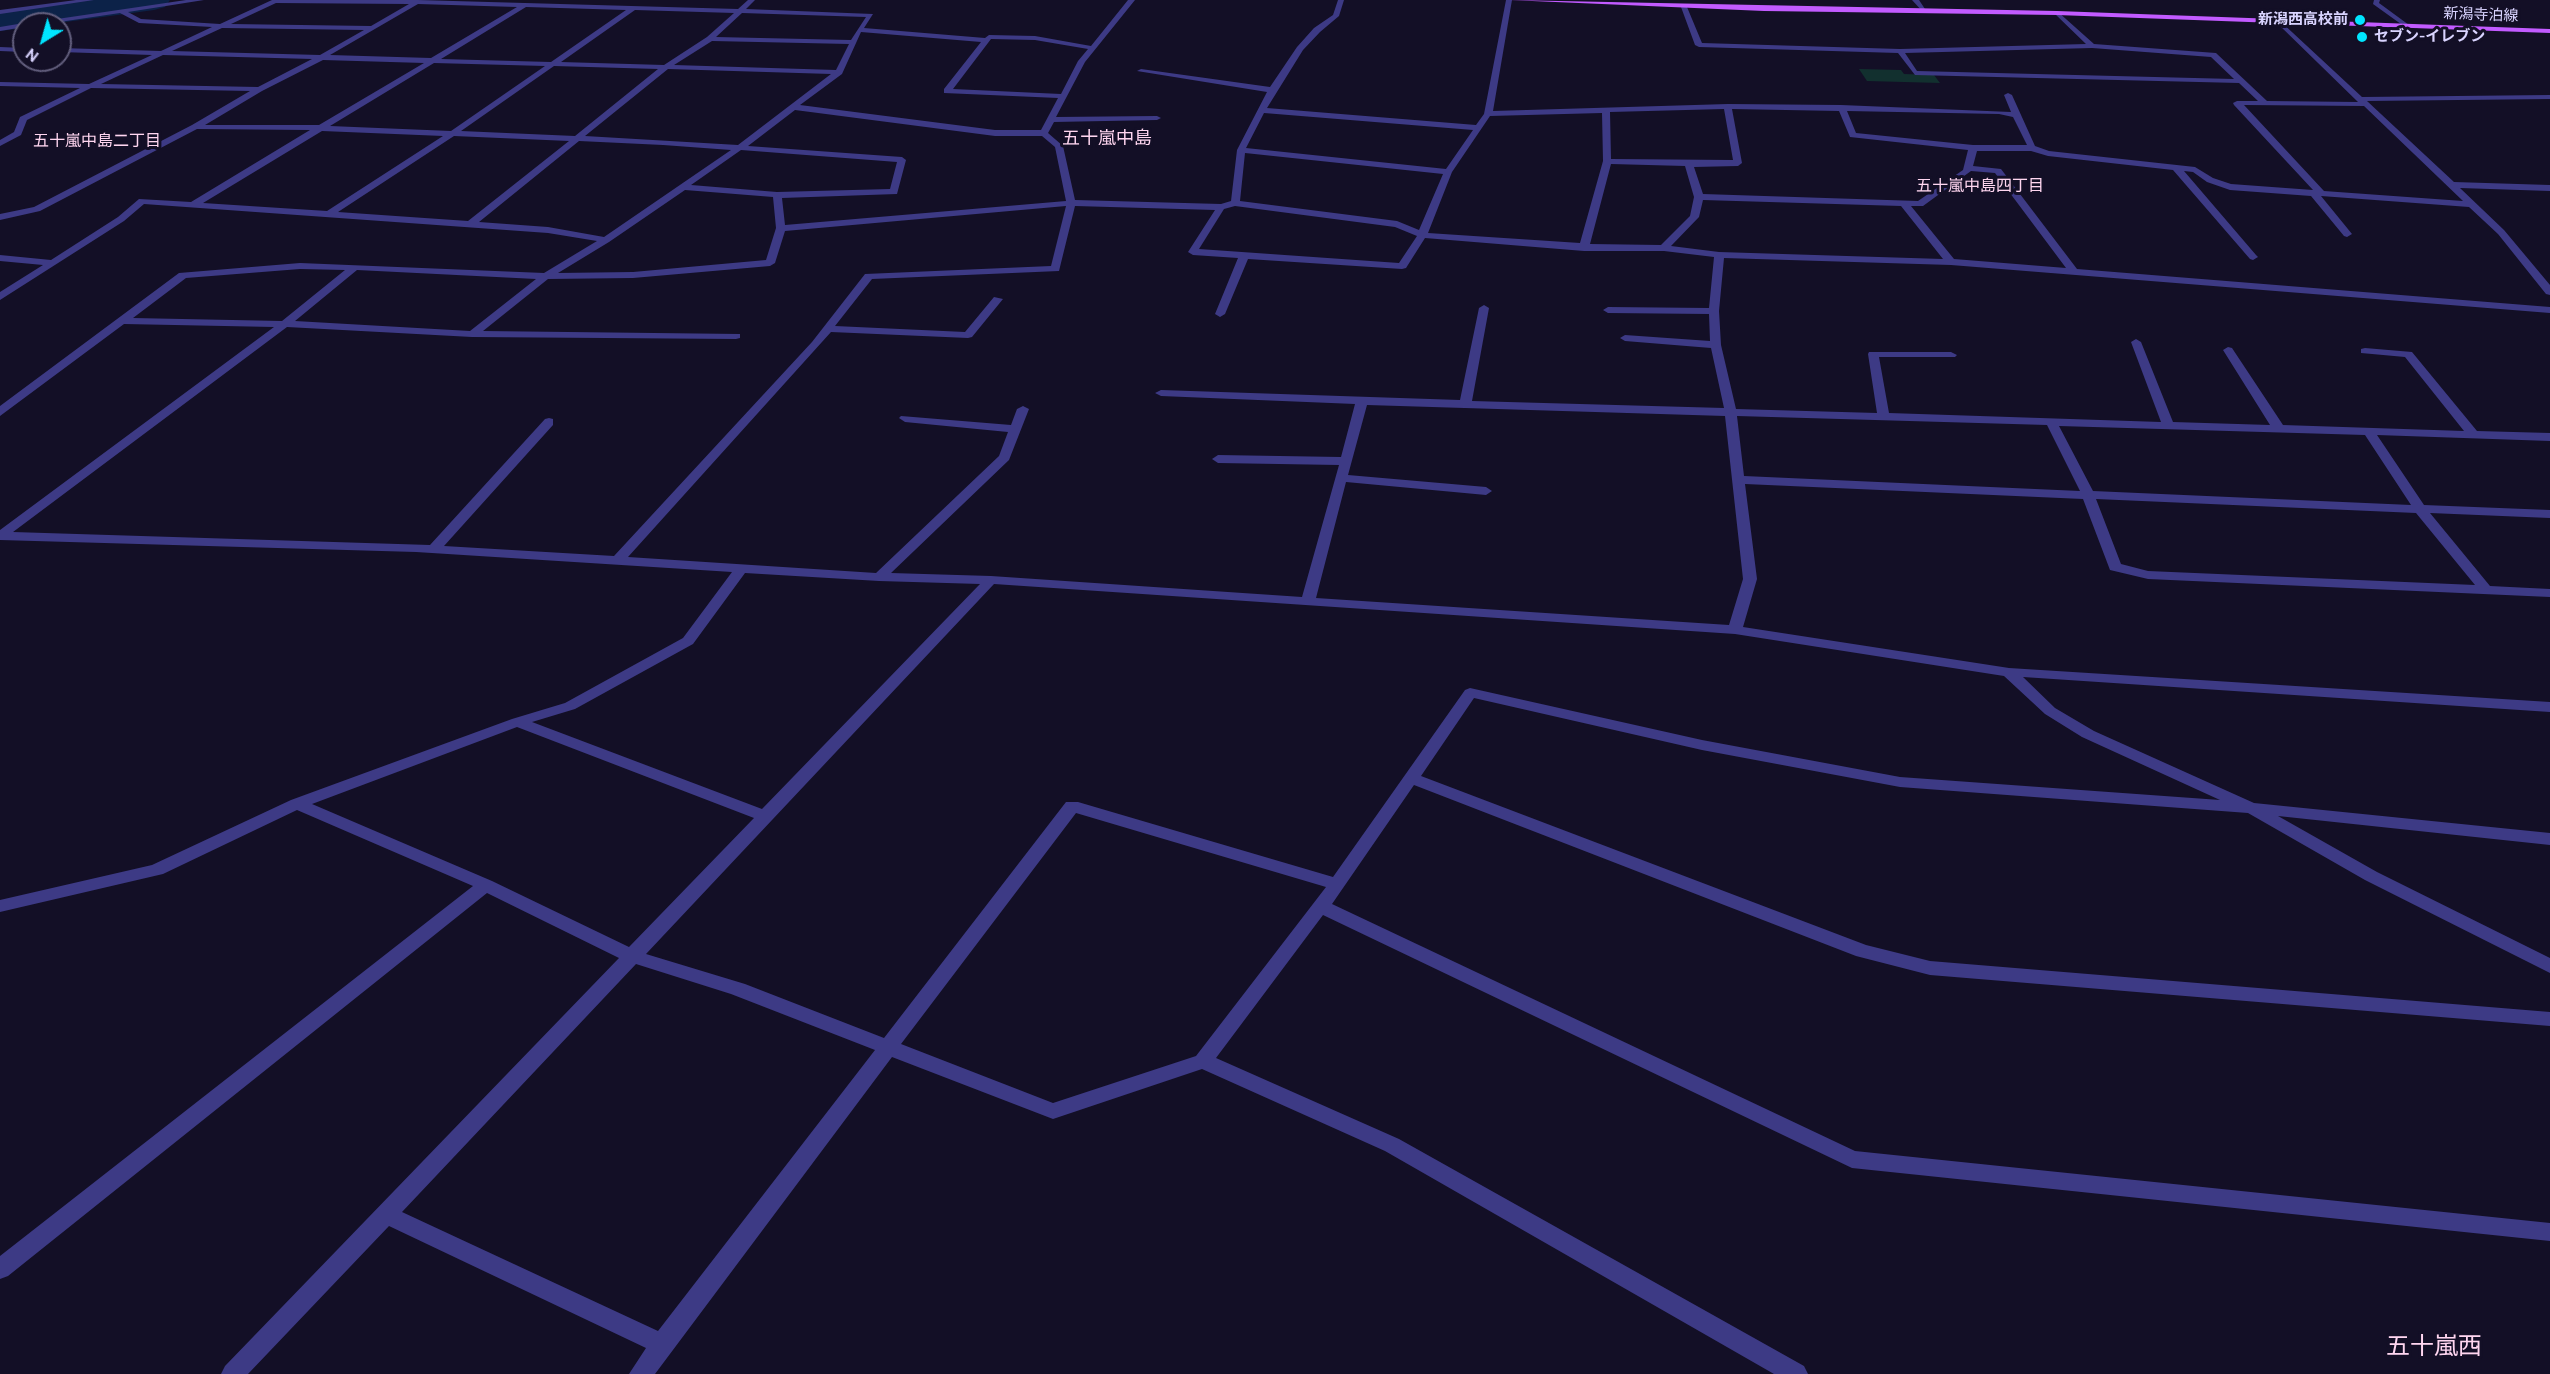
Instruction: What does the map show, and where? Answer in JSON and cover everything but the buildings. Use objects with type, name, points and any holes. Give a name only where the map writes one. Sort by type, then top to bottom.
[{"type":"main road","name":"新潟寺泊線","points":[[1511,0],[1684,7],[2057,13],[2550,32]]},
{"type":"street","points":[[0,11],[25,0]]},
{"type":"street","points":[[0,11],[91,0]]},
{"type":"street","points":[[72,18],[201,0]]},
{"type":"street","points":[[194,204],[534,0]]},
{"type":"street","points":[[471,224],[663,69],[710,39],[752,0]]},
{"type":"street","points":[[1044,134],[1082,61],[1131,0]]},
{"type":"street","points":[[1235,203],[1241,150],[1272,90],[1300,49],[1317,30],[1336,16],[1341,0]]},
{"type":"street","points":[[1221,207],[1192,252],[1402,266],[1422,235],[1448,172],[1488,114],[1511,0]]},
{"type":"street","points":[[1915,0],[1925,11]]},
{"type":"street","points":[[2377,0],[2375,3],[2407,26]]},
{"type":"street","points":[[0,143],[18,134],[23,118],[275,1],[635,7],[871,15],[852,42],[839,72],[742,147],[606,240],[546,276],[472,334]]},
{"type":"street","points":[[0,217],[37,209],[195,127],[417,2]]},
{"type":"street","points":[[331,213],[453,134],[635,7]]},
{"type":"street","points":[[1684,7],[1700,45],[1900,51],[2092,46],[2213,55],[2265,103]]},
{"type":"street","points":[[122,11],[138,21],[223,26],[372,28]]},
{"type":"street","points":[[2057,13],[2092,46]]},
{"type":"street","points":[[2279,22],[2468,204],[2501,232],[2550,292]]},
{"type":"street","points":[[859,30],[986,40],[989,38],[1035,38],[1092,48]]},
{"type":"street","points":[[710,39],[852,42]]},
{"type":"street","points":[[986,40],[947,91],[1063,96]]},
{"type":"street","points":[[72,50],[165,52],[317,60],[839,72]]},
{"type":"street","points":[[1900,51],[1915,73],[2240,81]]},
{"type":"street","points":[[1142,71],[1272,90]]},
{"type":"street","points":[[0,84],[259,89]]},
{"type":"street","points":[[2008,95],[2032,148]]},
{"type":"street","points":[[2347,234],[2318,193],[2238,103],[2550,97]]},
{"type":"street","points":[[1488,114],[1728,106],[1923,108],[2016,115]]},
{"type":"street","points":[[1607,161],[1738,163],[1728,106]]},
{"type":"street","points":[[617,561],[752,416],[828,329],[868,276],[1055,269],[1071,203],[1059,146],[1044,134],[995,133],[794,107]]},
{"type":"street","points":[[1841,107],[1853,135],[1973,148],[2032,148],[2086,159],[2194,170],[2210,180],[2230,187],[2468,204]]},
{"type":"street","points":[[1262,110],[1477,128]]},
{"type":"street","points":[[1584,248],[1607,161],[1606,111]]},
{"type":"street","points":[[1051,120],[1157,118]]},
{"type":"street","points":[[195,127],[321,128],[577,139],[742,147],[902,160],[894,192],[777,195],[683,187]]},
{"type":"street","points":[[1699,197],[1920,204],[1967,171],[1973,148]]},
{"type":"street","points":[[1241,150],[1448,172]]},
{"type":"street","points":[[1664,248],[1694,217],[1699,197],[1689,164]]},
{"type":"street","points":[[1968,168],[1998,171],[2074,272]]},
{"type":"street","points":[[2177,169],[2253,257]]},
{"type":"street","points":[[2451,186],[2550,188]]},
{"type":"street","points":[[0,412],[183,275],[300,266],[546,276],[633,275],[770,263],[781,228],[777,195]]},
{"type":"street","points":[[0,297],[121,219],[142,201],[548,230],[606,240]]},
{"type":"street","points":[[781,228],[1071,203],[1221,207],[1235,203],[1396,224],[1422,235],[1584,248],[1664,248],[1719,255],[1951,262],[2550,310]]},
{"type":"street","points":[[1904,204],[1951,262]]},
{"type":"street","points":[[1719,255],[1714,311],[1716,345],[1731,414],[1750,579],[1734,630]]},
{"type":"street","points":[[1220,314],[1244,256]]},
{"type":"street","points":[[0,258],[54,263]]},
{"type":"street","points":[[0,536],[285,324],[355,267]]},
{"type":"street","points":[[828,329],[968,335],[998,299]]},
{"type":"street","points":[[1465,405],[1484,308]]},
{"type":"street","points":[[1608,310],[1714,311]]},
{"type":"street","points":[[122,321],[285,324],[472,334],[736,336]]},
{"type":"street","points":[[1625,339],[1716,345]]},
{"type":"street","points":[[2136,342],[2169,426]]},
{"type":"street","points":[[2228,350],[2279,429]]},
{"type":"street","points":[[2366,351],[2408,354],[2474,434]]},
{"type":"street","points":[[1884,418],[1873,354],[1951,355]]},
{"type":"street","points":[[1161,393],[1731,414],[2550,437]]},
{"type":"street","points":[[1308,602],[1362,401]]},
{"type":"street","points":[[879,578],[1005,457],[1023,409]]},
{"type":"street","points":[[905,418],[1015,429]]},
{"type":"street","points":[[434,549],[549,422]]},
{"type":"street","points":[[2052,423],[2088,495],[2115,567],[2148,575],[2550,593]]},
{"type":"street","points":[[2368,431],[2420,509],[2486,590]]},
{"type":"street","points":[[1218,459],[1346,461]]},
{"type":"street","points":[[1341,478],[1486,491]]},
{"type":"street","points":[[1739,480],[2550,514]]},
{"type":"street","points":[[0,536],[434,549],[879,578],[990,580],[1734,630],[2009,672],[2550,707]]},
{"type":"street","points":[[0,906],[157,870],[297,804],[517,722],[570,706],[688,641],[742,568]]},
{"type":"street","points":[[233,1374],[990,580]]},
{"type":"street","points":[[2009,672],[2050,711],[2088,734],[2251,808],[2372,876],[2550,966]]},
{"type":"street","points":[[297,804],[486,885],[631,956],[738,989],[1053,1111],[1203,1061],[1337,884],[1470,693],[1702,745],[1900,782],[2251,808],[2550,839]]},
{"type":"street","points":[[517,722],[765,816]]},
{"type":"street","points":[[1411,778],[1862,951],[1930,968],[2550,1019]]},
{"type":"street","points":[[641,1374],[887,1046],[1072,806],[1337,884]]},
{"type":"street","points":[[0,1269],[486,885]]},
{"type":"street","points":[[1319,906],[1852,1159],[2550,1232]]},
{"type":"street","points":[[1203,1061],[1392,1145],[1796,1374]]},
{"type":"street","points":[[385,1214],[662,1344]]},
{"type":"green space","points":[[1859,69],[1901,70],[1904,74],[1934,75],[1940,83],[1867,81]]},
{"type":"waterway","points":[[0,21],[154,0]]},
{"type":"place","name":"新潟西高校前","points":[[2360,20]]},
{"type":"place","name":"セブン-イレブン","points":[[2362,37]]},
{"type":"district","name":"五十嵐中島","points":[[1107,139]]},
{"type":"district","name":"五十嵐中島二丁目","points":[[97,141]]},
{"type":"district","name":"五十嵐中島四丁目","points":[[1980,186]]},
{"type":"district","name":"五十嵐西","points":[[2434,1347]]}]
